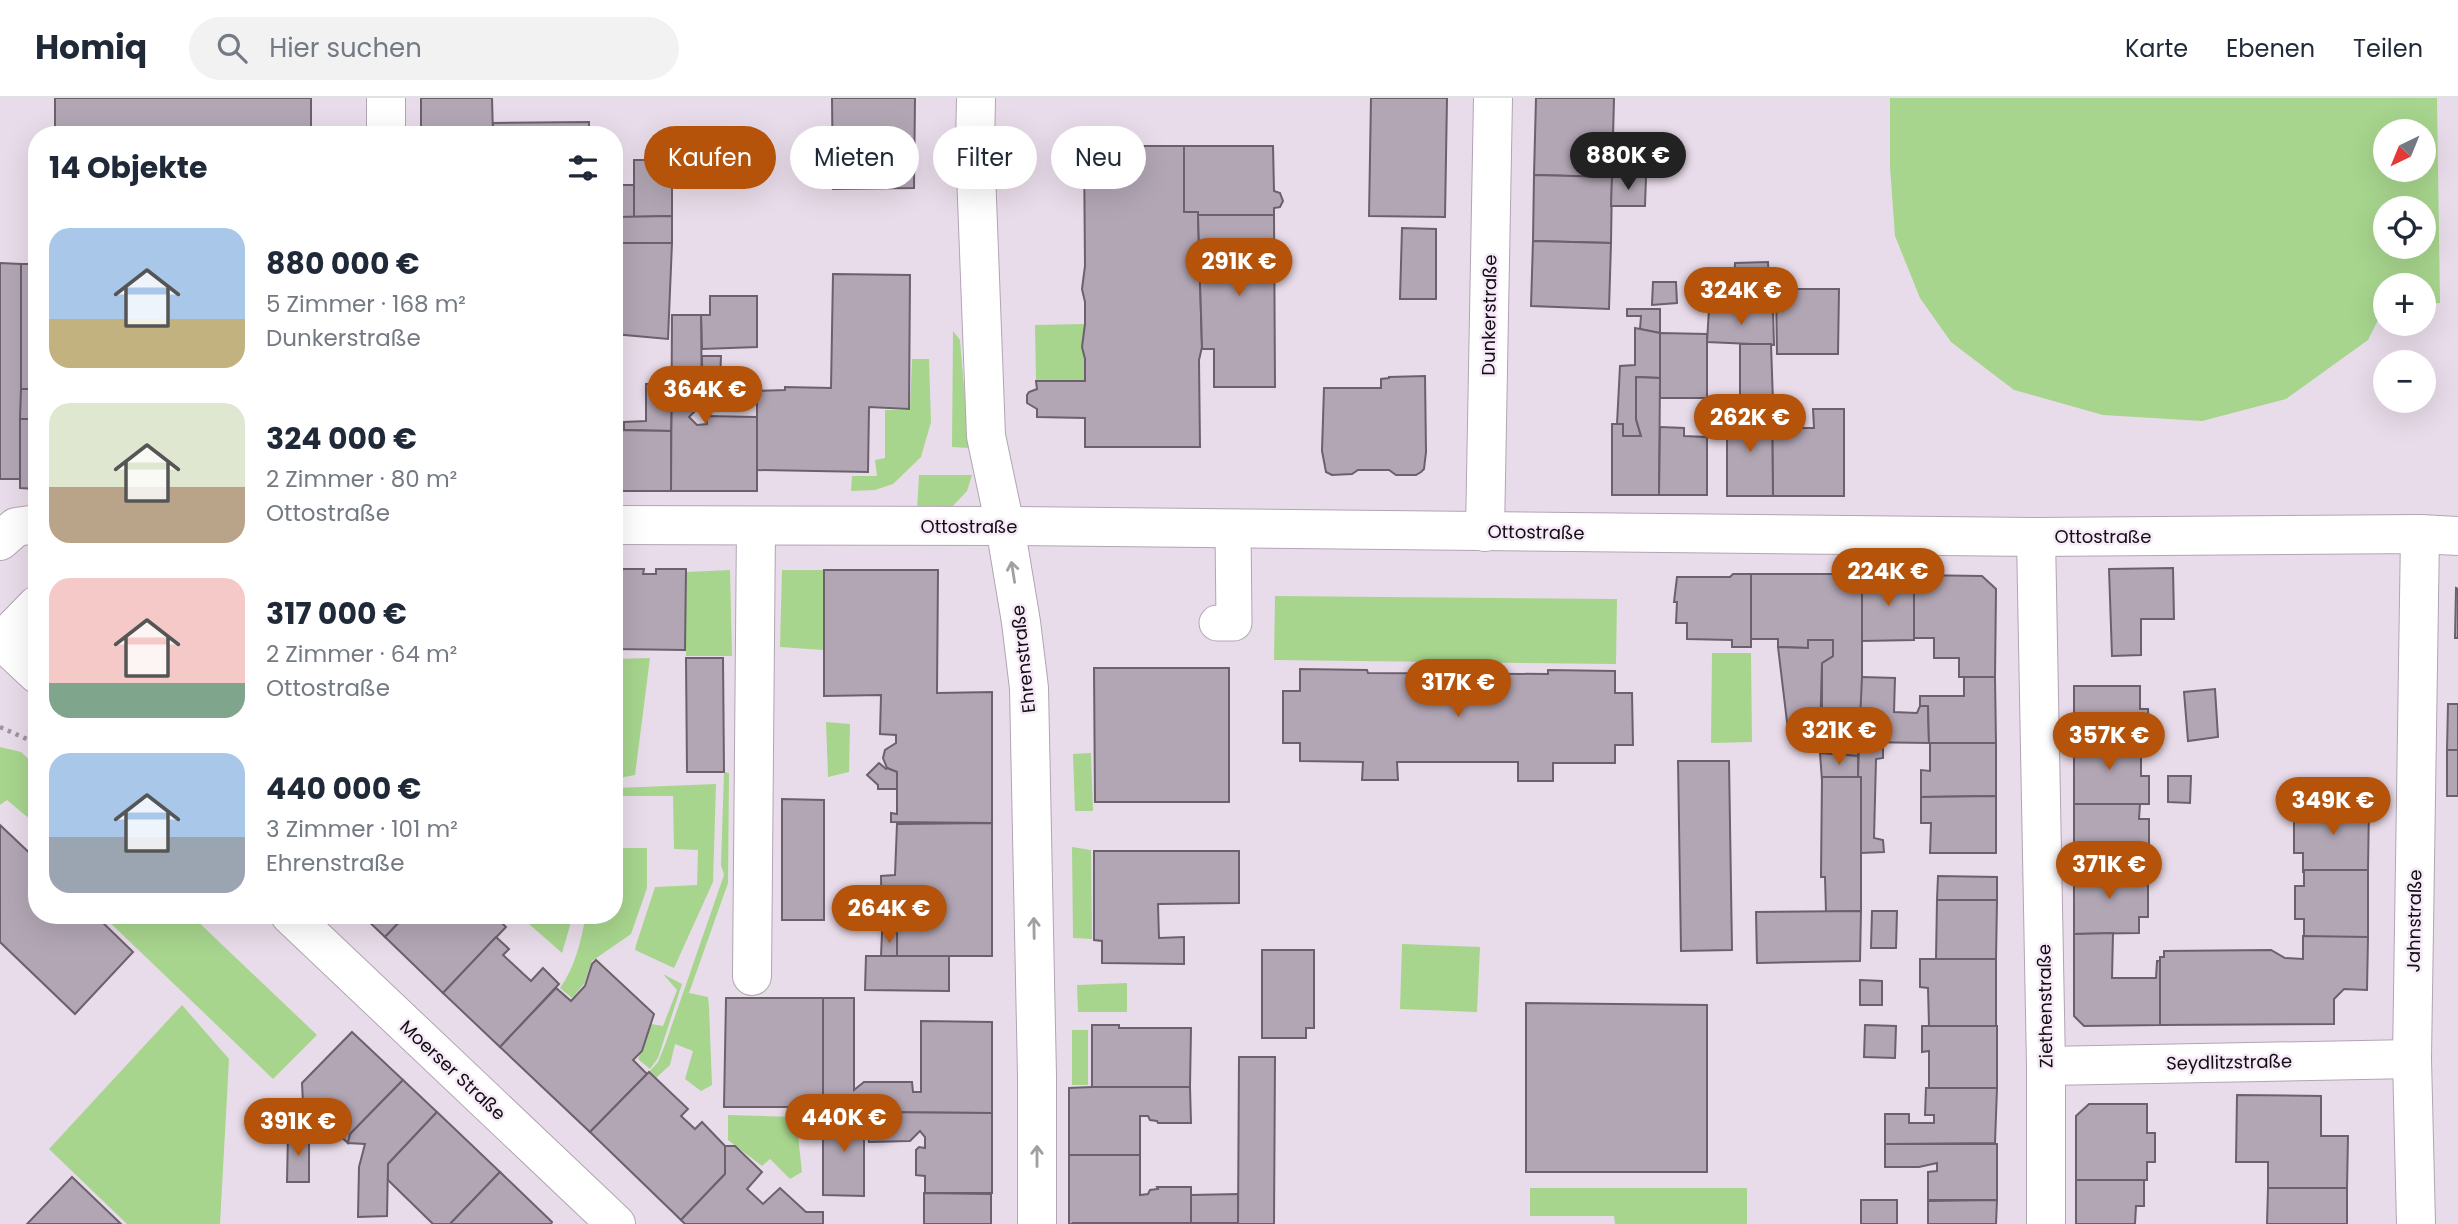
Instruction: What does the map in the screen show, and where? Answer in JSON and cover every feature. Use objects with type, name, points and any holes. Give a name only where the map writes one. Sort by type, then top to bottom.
[{"type":"street","points":[[386,98],[386,126]]},
{"type":"street","name":"Ehrenstraße","points":[[976,98],[975,146],[986,436],[1005,526],[1029,688],[1037,1224]]},
{"type":"street","name":"Dunkerstraße","points":[[1485,532],[1493,98]]},
{"type":"street","points":[[0,541],[16,527],[28,525]]},
{"type":"street","name":"Ottostraße","points":[[623,525],[1005,526],[2036,537],[2458,536]]},
{"type":"street","points":[[752,976],[756,526]]},
{"type":"street","points":[[1217,623],[1234,623],[1233,529]]},
{"type":"street","name":"Jahnstraße","points":[[2416,1224],[2412,1059],[2420,534]]},
{"type":"street","name":"Ziethenstraße","points":[[2036,537],[2046,1066],[2046,1224]]},
{"type":"street","points":[[28,614],[1,641],[28,666]]},
{"type":"street","name":"Moerser Straße","points":[[299,924],[616,1224]]},
{"type":"street","name":"Seydlitzstraße","points":[[2046,1066],[2412,1059]]},
{"type":"path","points":[[0,727],[28,740]]},
{"type":"green space","points":[[1890,98],[2437,98],[2440,303],[2436,303],[2436,273],[2373,273],[2373,330],[2368,340],[2286,399],[2202,421],[2103,415],[2014,390],[1951,342],[1920,298],[1895,236],[1890,167]]},
{"type":"green space","points":[[1085,324],[1085,381],[1036,381],[1035,325]]},
{"type":"green space","points":[[953,331],[960,340],[969,448],[952,447]]},
{"type":"green space","points":[[912,359],[929,359],[931,422],[921,457],[893,484],[875,490],[851,491],[852,476],[877,476],[875,460],[885,458],[885,410],[910,410]]},
{"type":"green space","points":[[919,475],[972,475],[967,491],[951,508],[917,510]]},
{"type":"green space","points":[[730,570],[732,656],[686,656],[686,572]]},
{"type":"green space","points":[[782,570],[824,570],[823,650],[780,647]]},
{"type":"green space","points":[[1275,596],[1617,599],[1616,664],[1274,660]]},
{"type":"green space","points":[[1712,653],[1751,653],[1752,742],[1711,743]]},
{"type":"green space","points":[[650,658],[635,775],[623,777],[623,659]]},
{"type":"green space","points":[[826,722],[850,724],[849,772],[828,777]]},
{"type":"green space","points":[[0,747],[21,752],[28,759],[28,818],[7,800],[0,805]]},
{"type":"green space","points":[[1091,753],[1093,811],[1075,811],[1073,754]]},
{"type":"green space","points":[[724,772],[729,773],[728,883],[689,993],[708,997],[712,1085],[701,1091],[685,1079],[693,1051],[675,1044],[670,1065],[656,1078],[649,1072],[658,1062],[665,1045],[724,875],[721,865]]},
{"type":"green space","points":[[716,784],[713,882],[674,968],[635,950],[636,945],[655,887],[697,885],[698,850],[674,849],[673,796],[623,796],[623,788]]},
{"type":"green space","points":[[1072,847],[1091,850],[1092,939],[1073,938]]},
{"type":"green space","points":[[623,848],[647,848],[647,888],[631,934],[592,961],[584,984],[572,998],[560,988],[574,963],[584,924],[623,924]]},
{"type":"green space","points":[[111,924],[200,924],[317,1035],[273,1079]]},
{"type":"green space","points":[[529,924],[570,924],[562,953]]},
{"type":"green space","points":[[1402,944],[1480,947],[1477,1012],[1400,1009]]},
{"type":"green space","points":[[663,974],[682,984],[658,1058],[650,1069],[638,1059],[651,1024],[663,1026],[677,990]]},
{"type":"green space","points":[[1127,983],[1127,1012],[1078,1012],[1077,985]]},
{"type":"green space","points":[[182,1005],[229,1059],[220,1224],[127,1224],[49,1149]]},
{"type":"green space","points":[[1072,1030],[1088,1030],[1088,1085],[1072,1085]]},
{"type":"green space","points":[[728,1115],[796,1117],[802,1172],[790,1179],[770,1159],[762,1166],[728,1140]]},
{"type":"green space","points":[[1530,1188],[1747,1188],[1747,1224],[1615,1224],[1614,1216],[1530,1216]]},
{"type":"building","points":[[55,98],[311,98],[311,126],[55,126]]},
{"type":"building","points":[[421,98],[492,98],[493,126],[421,126]]},
{"type":"building","points":[[832,98],[915,98],[915,126],[832,126]]},
{"type":"building","points":[[1371,98],[1447,98],[1445,217],[1369,216]]},
{"type":"building","points":[[1536,98],[1614,98],[1612,177],[1534,175]]},
{"type":"building","points":[[589,122],[589,126],[493,126],[493,123]]},
{"type":"building","points":[[1146,146],[1184,146],[1184,212],[1198,212],[1202,347],[1199,360],[1200,447],[1085,447],[1085,418],[1037,417],[1037,409],[1027,403],[1029,392],[1037,389],[1036,381],[1085,381],[1082,347],[1085,302],[1082,289],[1085,266],[1084,189],[1146,189]]},
{"type":"building","points":[[1184,146],[1273,146],[1274,191],[1280,193],[1283,201],[1280,207],[1274,208],[1274,215],[1198,215],[1198,212],[1184,212]]},
{"type":"building","points":[[634,160],[644,160],[644,189],[672,189],[672,216],[634,217]]},
{"type":"building","points":[[1534,175],[1612,177],[1611,243],[1533,241]]},
{"type":"building","points":[[1612,177],[1646,177],[1645,206],[1611,206]]},
{"type":"building","points":[[623,185],[634,185],[634,217],[623,217]]},
{"type":"building","points":[[1198,215],[1274,215],[1275,387],[1214,387],[1214,349],[1202,349]]},
{"type":"building","points":[[672,216],[672,243],[623,243],[623,217]]},
{"type":"building","points":[[1402,228],[1436,229],[1436,299],[1400,299]]},
{"type":"building","points":[[1533,241],[1611,243],[1609,309],[1531,306]]},
{"type":"building","points":[[623,243],[672,243],[668,339],[623,335]]},
{"type":"building","points":[[1768,262],[1769,290],[1734,288],[1735,263]]},
{"type":"building","points":[[0,263],[21,264],[21,479],[0,479]]},
{"type":"building","points":[[21,264],[28,264],[28,389],[21,389]]},
{"type":"building","points":[[833,274],[910,275],[909,409],[869,407],[868,472],[757,470],[757,391],[785,390],[785,387],[831,388]]},
{"type":"building","points":[[1653,282],[1676,282],[1677,303],[1652,305]]},
{"type":"building","points":[[1776,289],[1839,289],[1838,354],[1777,354]]},
{"type":"building","points":[[710,296],[757,296],[757,347],[702,349],[701,315],[710,315]]},
{"type":"building","points":[[1627,309],[1660,309],[1660,333],[1640,329],[1641,316],[1627,316]]},
{"type":"building","points":[[1709,309],[1773,310],[1774,345],[1707,342]]},
{"type":"building","points":[[672,315],[701,315],[702,404],[689,417],[697,425],[707,424],[707,416],[757,417],[757,491],[671,491]]},
{"type":"building","points":[[1635,328],[1660,333],[1660,378],[1636,377],[1636,419],[1641,436],[1623,436],[1623,424],[1617,424],[1620,366],[1635,365]]},
{"type":"building","points":[[1660,333],[1707,334],[1707,398],[1660,398]]},
{"type":"building","points":[[1740,344],[1771,344],[1773,402],[1740,401]]},
{"type":"building","points":[[702,356],[721,356],[720,380],[702,380]]},
{"type":"building","points":[[1425,376],[1426,452],[1424,469],[1421,472],[1416,475],[1396,475],[1389,470],[1358,470],[1352,474],[1332,475],[1326,472],[1322,451],[1324,388],[1381,388],[1381,379]]},
{"type":"building","points":[[1636,377],[1660,378],[1659,495],[1612,495],[1612,424],[1623,424],[1623,436],[1641,436],[1636,419]]},
{"type":"building","points":[[672,383],[671,431],[624,430],[624,422],[646,421],[646,384]]},
{"type":"building","points":[[21,389],[28,389],[28,419],[20,419]]},
{"type":"building","points":[[1772,409],[1794,409],[1795,428],[1814,428],[1813,409],[1844,409],[1844,496],[1773,496]]},
{"type":"building","points":[[1729,411],[1772,412],[1773,496],[1727,496]]},
{"type":"building","points":[[20,419],[28,419],[28,488],[20,488]]},
{"type":"building","points":[[1660,427],[1684,428],[1684,436],[1707,437],[1707,495],[1659,495]]},
{"type":"building","points":[[623,430],[671,431],[671,491],[623,491]]},
{"type":"building","points":[[2173,568],[2174,619],[2141,619],[2141,655],[2112,656],[2109,569]]},
{"type":"building","points":[[623,569],[644,569],[643,574],[656,574],[656,569],[686,569],[685,650],[623,649]]},
{"type":"building","points":[[824,570],[938,570],[937,693],[992,692],[992,823],[891,822],[891,813],[897,814],[897,772],[887,768],[883,758],[885,750],[896,743],[896,735],[880,734],[881,695],[824,696]]},
{"type":"building","points":[[1733,574],[1751,574],[1751,647],[1732,647],[1732,640],[1687,639],[1687,623],[1676,623],[1677,602],[1674,602],[1677,577],[1730,577]]},
{"type":"building","points":[[1751,574],[1862,574],[1862,723],[1822,723],[1822,663],[1833,656],[1833,640],[1808,640],[1808,648],[1778,647],[1778,639],[1751,639]]},
{"type":"building","points":[[1862,574],[1914,575],[1914,640],[1862,641]]},
{"type":"building","points":[[1914,575],[1982,576],[1996,589],[1995,677],[1959,677],[1959,658],[1934,658],[1934,638],[1914,638]]},
{"type":"building","points":[[2456,588],[2458,589],[2458,638],[2455,638]]},
{"type":"building","points":[[1808,640],[1833,640],[1833,656],[1822,663],[1820,732],[1788,730],[1778,647],[1808,648]]},
{"type":"building","points":[[686,658],[723,658],[724,772],[687,772]]},
{"type":"building","points":[[1094,668],[1229,668],[1229,802],[1095,802]]},
{"type":"building","points":[[1300,669],[1367,670],[1368,673],[1548,674],[1548,670],[1615,671],[1615,693],[1632,693],[1633,745],[1615,745],[1615,763],[1553,763],[1553,781],[1518,781],[1518,762],[1397,762],[1398,780],[1362,780],[1363,762],[1300,761],[1300,743],[1283,743],[1283,691],[1300,691]]},
{"type":"building","points":[[1862,677],[1895,678],[1894,712],[1917,713],[1920,706],[1928,706],[1929,743],[1859,742]]},
{"type":"building","points":[[1964,677],[1995,677],[1996,743],[1929,743],[1928,706],[1920,706],[1920,696],[1964,696]]},
{"type":"building","points":[[2074,686],[2140,686],[2140,709],[2148,709],[2149,740],[2074,739]]},
{"type":"building","points":[[2215,689],[2218,737],[2188,741],[2184,692]]},
{"type":"building","points":[[2448,704],[2458,704],[2458,750],[2447,750]]},
{"type":"building","points":[[1822,723],[1862,723],[1858,756],[1820,753]]},
{"type":"building","points":[[2074,739],[2141,739],[2141,776],[2149,776],[2149,804],[2074,804]]},
{"type":"building","points":[[1859,742],[1883,742],[1883,758],[1876,759],[1874,838],[1883,840],[1884,852],[1861,853]]},
{"type":"building","points":[[1930,743],[1996,743],[1996,796],[1921,797],[1921,770],[1930,771]]},
{"type":"building","points":[[2447,750],[2458,750],[2458,796],[2447,796]]},
{"type":"building","points":[[1820,753],[1858,756],[1858,777],[1822,781]]},
{"type":"building","points":[[1678,761],[1729,761],[1732,950],[1681,951]]},
{"type":"building","points":[[879,763],[886,769],[897,772],[897,789],[878,789],[878,785],[867,775]]},
{"type":"building","points":[[2168,776],[2191,776],[2190,803],[2168,802]]},
{"type":"building","points":[[1822,777],[1861,777],[1861,911],[1826,912],[1825,877],[1821,877]]},
{"type":"building","points":[[1996,796],[1996,853],[1930,853],[1931,823],[1921,823],[1921,797]]},
{"type":"building","points":[[782,799],[824,800],[824,920],[782,920]]},
{"type":"building","points":[[2304,803],[2369,803],[2368,870],[2303,872],[2303,853],[2294,853],[2294,821],[2303,821]]},
{"type":"building","points":[[2074,804],[2140,804],[2139,819],[2149,819],[2149,852],[2140,852],[2139,870],[2074,869]]},
{"type":"building","points":[[992,823],[992,956],[897,956],[897,933],[882,933],[881,876],[895,875],[897,824]]},
{"type":"building","points":[[0,825],[28,851],[28,924],[104,924],[133,952],[75,1014],[0,942]]},
{"type":"building","points":[[1094,851],[1239,851],[1239,903],[1158,904],[1159,938],[1184,937],[1184,964],[1102,963],[1102,941],[1094,940]]},
{"type":"building","points":[[2074,869],[2138,869],[2138,885],[2148,885],[2148,917],[2139,917],[2139,933],[2074,934]]},
{"type":"building","points":[[2304,870],[2368,870],[2368,937],[2304,937],[2304,919],[2295,919],[2295,886],[2304,886]]},
{"type":"building","points":[[1938,876],[1997,877],[1997,900],[1937,900]]},
{"type":"building","points":[[1937,900],[1997,900],[1996,959],[1936,959]]},
{"type":"building","points":[[1861,911],[1860,961],[1757,963],[1756,912]]},
{"type":"building","points":[[1872,911],[1897,911],[1896,948],[1871,948]]},
{"type":"building","points":[[371,924],[397,924],[385,937]]},
{"type":"building","points":[[397,924],[503,924],[506,927],[443,993],[385,937]]},
{"type":"building","points":[[882,933],[897,933],[897,956],[881,956]]},
{"type":"building","points":[[2113,933],[2112,978],[2156,978],[2157,961],[2160,961],[2160,1025],[2084,1026],[2074,1016],[2074,934]]},
{"type":"building","points":[[2303,936],[2368,937],[2367,990],[2344,989],[2334,999],[2334,1024],[2160,1025],[2160,957],[2164,957],[2164,951],[2271,950],[2285,958],[2303,959]]},
{"type":"building","points":[[496,937],[509,949],[503,955],[531,981],[543,968],[559,984],[500,1047],[443,993]]},
{"type":"building","points":[[1262,950],[1314,950],[1314,1028],[1306,1028],[1306,1038],[1262,1038]]},
{"type":"building","points":[[866,956],[949,956],[949,991],[865,990]]},
{"type":"building","points":[[1920,959],[1996,959],[1996,1026],[1929,1026],[1928,988],[1920,987]]},
{"type":"building","points":[[596,960],[654,1014],[642,1051],[633,1060],[647,1074],[590,1132],[500,1047],[556,988],[571,1001],[585,986],[592,964]]},
{"type":"building","points":[[1860,980],[1882,981],[1882,1005],[1860,1005]]},
{"type":"building","points":[[726,998],[823,998],[824,1107],[724,1107]]},
{"type":"building","points":[[823,998],[854,998],[854,1090],[864,1082],[912,1082],[913,1092],[921,1092],[921,1021],[992,1022],[992,1113],[823,1112]]},
{"type":"building","points":[[1526,1003],[1707,1005],[1707,1172],[1526,1172]]},
{"type":"building","points":[[1092,1025],[1119,1025],[1119,1028],[1191,1028],[1190,1087],[1092,1087]]},
{"type":"building","points":[[1865,1025],[1896,1026],[1895,1058],[1864,1057]]},
{"type":"building","points":[[1922,1026],[1997,1026],[1997,1088],[1929,1089],[1929,1051],[1922,1052]]},
{"type":"building","points":[[352,1032],[403,1080],[350,1134],[348,1143],[303,1103],[302,1083]]},
{"type":"building","points":[[1239,1057],[1275,1057],[1274,1224],[1238,1224]]},
{"type":"building","points":[[649,1072],[688,1109],[681,1116],[695,1129],[702,1122],[725,1146],[725,1174],[681,1220],[590,1132]]},
{"type":"building","points":[[403,1080],[437,1112],[388,1164],[387,1216],[358,1217],[359,1167],[365,1144],[348,1143],[350,1134]]},
{"type":"building","points":[[1190,1087],[1191,1123],[1158,1123],[1150,1120],[1148,1116],[1140,1116],[1140,1155],[1069,1155],[1069,1088]]},
{"type":"building","points":[[1926,1088],[1997,1088],[1995,1143],[1885,1144],[1885,1114],[1909,1114],[1909,1123],[1934,1123],[1934,1115],[1925,1115]]},
{"type":"building","points":[[2237,1095],[2321,1096],[2321,1136],[2348,1136],[2347,1188],[2268,1188],[2268,1162],[2236,1162]]},
{"type":"building","points":[[2089,1104],[2147,1104],[2147,1133],[2155,1133],[2155,1162],[2147,1162],[2147,1180],[2076,1180],[2076,1116]]},
{"type":"building","points":[[437,1112],[500,1172],[450,1224],[433,1224],[388,1180],[388,1164]]},
{"type":"building","points":[[823,1112],[864,1112],[864,1196],[823,1195]]},
{"type":"building","points":[[864,1112],[992,1113],[992,1193],[925,1193],[925,1176],[916,1175],[916,1150],[919,1147],[925,1148],[925,1137],[920,1131],[910,1141],[869,1142],[868,1135],[864,1135]]},
{"type":"building","points":[[288,1133],[309,1133],[309,1182],[287,1182]]},
{"type":"building","points":[[1885,1144],[1997,1144],[1997,1200],[1928,1200],[1928,1172],[1937,1171],[1937,1163],[1919,1167],[1885,1167]]},
{"type":"building","points":[[725,1146],[735,1146],[762,1172],[747,1189],[763,1204],[780,1188],[806,1212],[823,1212],[823,1224],[685,1224],[681,1220],[725,1174]]},
{"type":"building","points":[[1069,1155],[1140,1155],[1140,1195],[1148,1194],[1150,1190],[1158,1189],[1157,1187],[1191,1187],[1191,1223],[1069,1224]]},
{"type":"building","points":[[500,1172],[552,1222],[551,1224],[450,1224]]},
{"type":"building","points":[[72,1177],[121,1224],[27,1224]]},
{"type":"building","points":[[2076,1180],[2144,1180],[2144,1206],[2136,1206],[2135,1224],[2076,1224]]},
{"type":"building","points":[[2268,1188],[2347,1188],[2347,1224],[2267,1224]]},
{"type":"building","points":[[924,1193],[991,1194],[991,1224],[924,1224]]},
{"type":"building","points":[[1238,1194],[1238,1223],[1191,1223],[1191,1195]]},
{"type":"building","points":[[1861,1200],[1897,1200],[1897,1224],[1861,1224]]},
{"type":"building","points":[[1997,1200],[1996,1224],[1928,1224],[1928,1201]]},
{"type":"building","points":[[1191,1223],[1196,1224],[1073,1224]]}]
